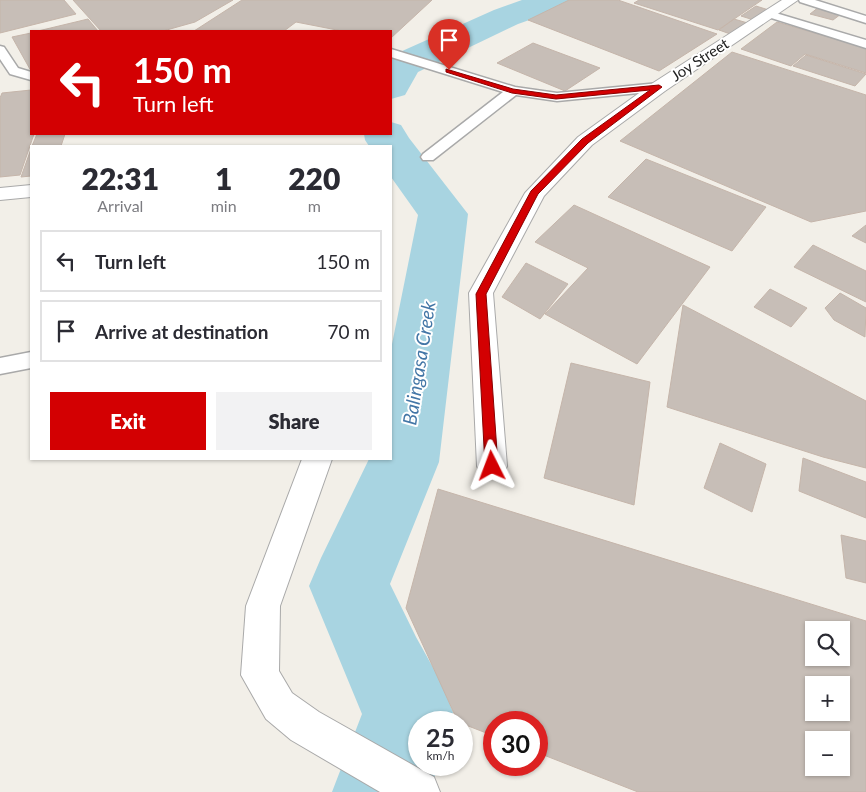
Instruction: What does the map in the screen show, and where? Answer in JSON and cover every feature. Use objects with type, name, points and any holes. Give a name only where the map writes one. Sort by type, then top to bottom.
[{"type":"street","name":"Joy Street","points":[[492,466],[481,294],[534,193],[585,141],[659,87],[791,0]]},
{"type":"street","points":[[0,194],[30,191]]},
{"type":"street","points":[[317,460],[263,606],[260,674],[279,706],[305,726],[419,792]]},
{"type":"lane","points":[[804,0],[866,20]]},
{"type":"lane","points":[[769,14],[866,44]]},
{"type":"lane","points":[[0,50],[14,71],[30,76]]},
{"type":"lane","points":[[392,53],[512,91],[556,97],[659,87]]},
{"type":"lane","points":[[428,157],[512,91]]},
{"type":"lane","points":[[0,366],[30,360]]},
{"type":"building","points":[[0,0],[64,0],[76,14],[0,33]]},
{"type":"building","points":[[73,0],[233,0],[195,22],[167,30],[100,30]]},
{"type":"building","points":[[242,0],[432,0],[392,37],[392,30],[337,30],[296,22],[285,30],[196,30]]},
{"type":"building","points":[[569,0],[618,0],[717,34],[659,71],[528,20]]},
{"type":"building","points":[[639,0],[762,0],[718,30],[634,3]]},
{"type":"building","points":[[756,6],[772,11],[757,21],[741,16]]},
{"type":"building","points":[[819,7],[841,14],[833,20],[810,14]]},
{"type":"building","points":[[88,19],[97,30],[42,30]]},
{"type":"building","points":[[734,19],[751,24],[736,36],[719,30]]},
{"type":"building","points":[[777,22],[866,48],[866,73],[805,54],[791,66],[741,49]]},
{"type":"building","points":[[30,33],[30,69],[12,37]]},
{"type":"building","points":[[533,43],[600,68],[565,91],[497,63]]},
{"type":"building","points":[[732,52],[866,95],[866,211],[811,222],[620,141]]},
{"type":"building","points":[[806,55],[866,74],[855,86],[793,66]]},
{"type":"building","points":[[30,90],[30,135],[34,135],[20,175],[0,177],[0,98],[2,93]]},
{"type":"building","points":[[37,135],[65,135],[61,145],[32,145]]},
{"type":"building","points":[[30,152],[30,176],[21,177]]},
{"type":"building","points":[[646,159],[766,207],[732,251],[608,197]]},
{"type":"building","points":[[574,205],[710,267],[637,364],[545,314],[588,268],[535,242]]},
{"type":"building","points":[[866,225],[866,243],[852,236]]},
{"type":"building","points":[[813,245],[866,271],[866,302],[794,267]]},
{"type":"building","points":[[526,263],[568,284],[540,319],[502,297]]},
{"type":"building","points":[[770,289],[807,308],[791,327],[754,307]]},
{"type":"building","points":[[840,293],[866,308],[865,337],[834,320],[825,308]]},
{"type":"building","points":[[683,305],[866,401],[866,468],[823,457],[667,407]]},
{"type":"building","points":[[571,363],[650,382],[634,505],[544,478]]},
{"type":"building","points":[[720,443],[766,464],[752,512],[704,488]]},
{"type":"building","points":[[803,458],[866,482],[866,518],[799,491]]},
{"type":"building","points":[[438,489],[866,621],[866,792],[638,792],[548,757],[548,711],[483,711],[483,732],[473,728],[473,711],[453,711],[406,608]]},
{"type":"building","points":[[841,535],[866,541],[866,583],[846,578]]},
{"type":"waterway","name":"Balingasa Creek","points":[[392,85],[402,65],[506,17],[554,0]]},
{"type":"waterway","name":"Balingasa Creek","points":[[386,135],[391,145]]},
{"type":"waterway","name":"Balingasa Creek","points":[[381,792],[408,712],[385,668],[349,586],[404,462],[443,214],[392,147]]},
{"type":"route","points":[[449,70],[512,91],[556,97],[659,87],[585,141],[534,193],[481,294],[492,466]]}]
